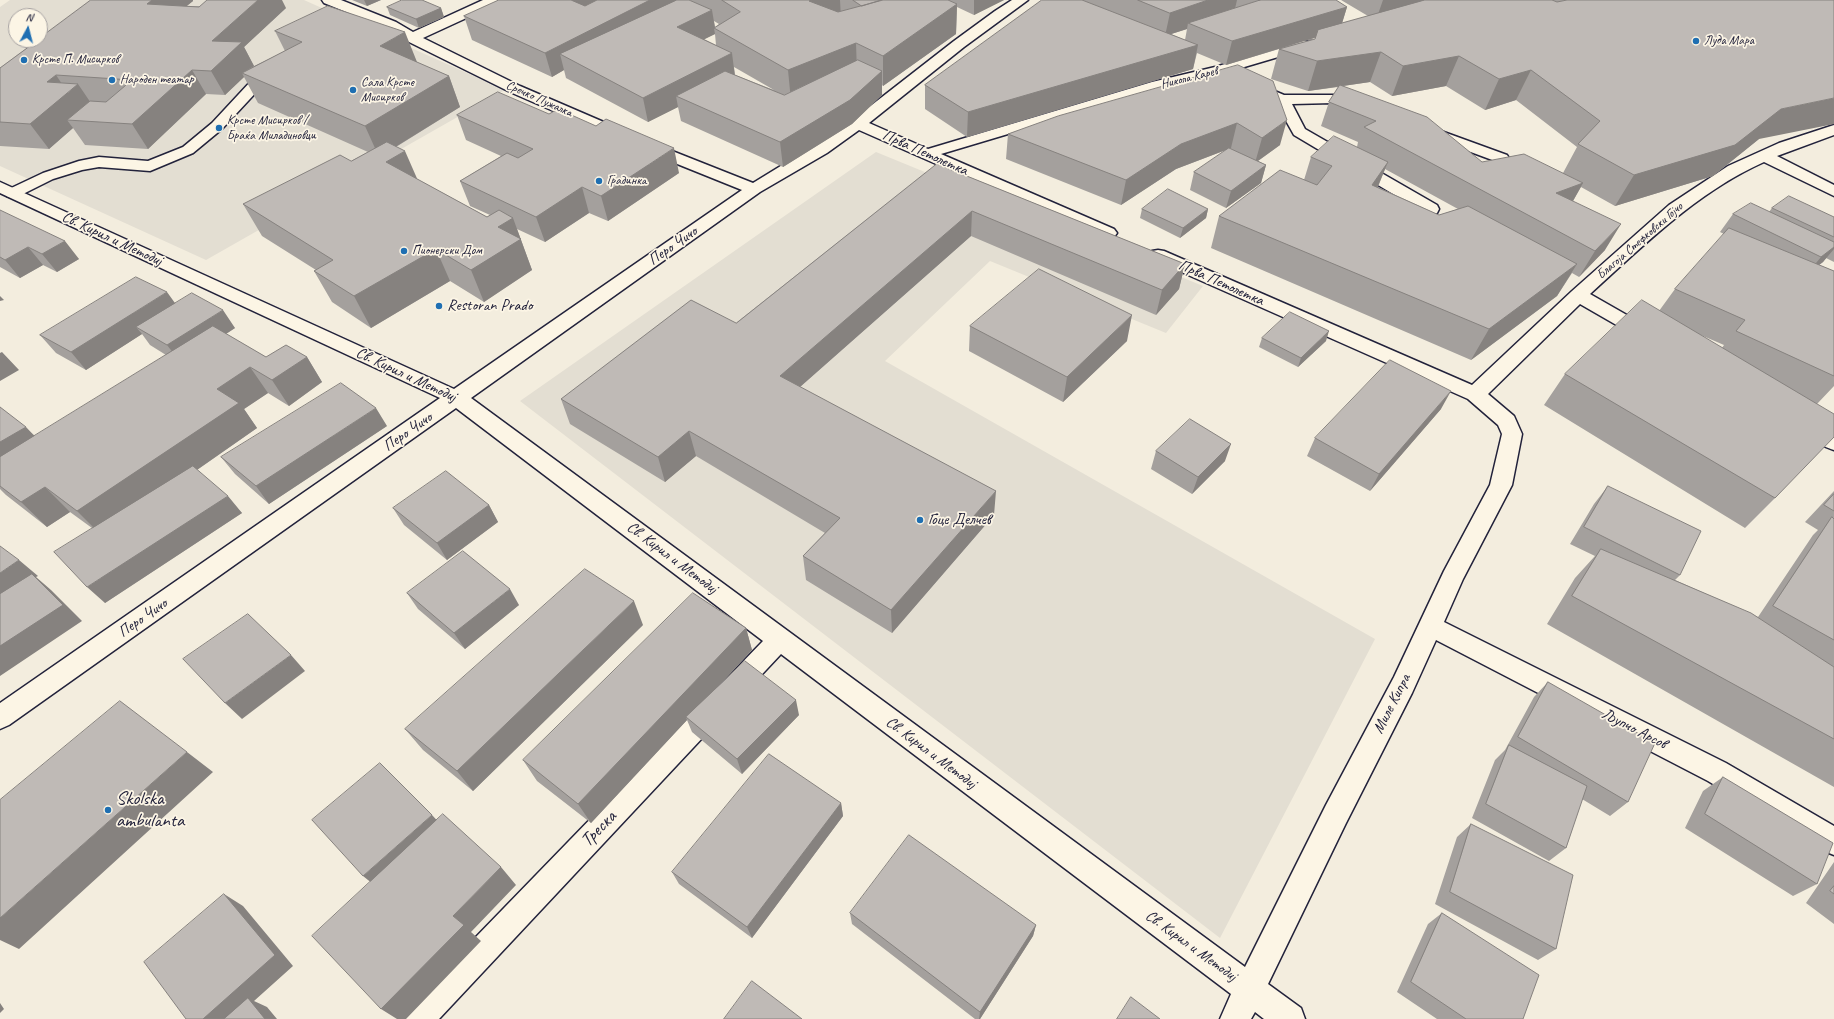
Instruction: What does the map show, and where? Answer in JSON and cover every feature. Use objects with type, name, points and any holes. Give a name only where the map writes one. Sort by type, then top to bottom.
[{"type":"street","name":"Сречко Пужалка","points":[[329,0],[391,25],[412,38],[515,89],[651,148],[754,189]]},
{"type":"street","points":[[412,38],[494,0]]},
{"type":"street","points":[[955,29],[969,36],[993,18],[1028,1]]},
{"type":"street","name":"Перо Чичо","points":[[0,717],[754,189],[858,124],[969,36]]},
{"type":"street","name":"Никола Карев","points":[[926,154],[1157,85],[1219,70],[1318,41]]},
{"type":"street","points":[[1197,62],[1219,70],[1282,100],[1334,99],[1375,113]]},
{"type":"street","points":[[1282,100],[1299,132],[1431,209]]},
{"type":"street","name":"Прва Петолетка","points":[[858,124],[1124,240]]},
{"type":"street","points":[[1416,127],[1502,158]]},
{"type":"street","name":"Благоја Стефковски Гојчо","points":[[1475,394],[1578,295],[1675,209],[1734,170],[1763,155],[1834,130]]},
{"type":"street","points":[[1763,155],[1834,192]]},
{"type":"street","name":"Св. Кирил и Методиј","points":[[6,190],[457,398],[1144,912],[1250,988],[1290,1019]]},
{"type":"street","name":"Прва Петолетка","points":[[1146,250],[1475,394]]},
{"type":"street","points":[[1578,295],[1661,343]]},
{"type":"street","name":"Миле Кипра","points":[[1235,1019],[1336,814],[1403,685],[1452,578],[1501,485],[1512,434],[1508,421],[1475,394]]},
{"type":"street","points":[[1792,418],[1834,442]]},
{"type":"street","name":"Љупчо Арсов","points":[[1430,626],[1717,772],[1834,841]]},
{"type":"street","name":"Треска","points":[[418,1019],[780,639]]},
{"type":"lane","points":[[6,190],[78,166],[99,162],[150,166],[188,150],[217,126],[280,58]]},
{"type":"shaded area","name":"Крсте Мисирков / Браќа Миладиновци","points":[[10,0],[304,0],[505,90],[206,260],[0,166],[0,7]]},
{"type":"shaded area","name":"Гоце Делчев","points":[[876,152],[1203,286],[1166,333],[990,261],[885,361],[1375,639],[1220,938],[520,401]]},
{"type":"building","points":[[91,0],[152,0],[147,4],[199,7],[207,0],[258,0],[212,41],[242,42],[211,71],[192,70],[132,124],[67,120],[90,101],[106,102],[132,80],[56,75],[47,82],[78,84],[30,124],[0,122],[0,68],[27,48],[48,48],[48,32]]},
{"type":"building","points":[[402,0],[422,0],[441,8],[416,19],[387,7]]},
{"type":"building","points":[[499,0],[571,0],[585,6],[597,0],[650,0],[545,53],[464,16]]},
{"type":"building","points":[[677,0],[689,0],[712,10],[677,27],[732,53],[643,98],[560,54]]},
{"type":"building","points":[[722,0],[812,0],[809,1],[838,12],[883,0],[948,0],[957,4],[883,56],[856,43],[788,70],[714,28],[740,12]]},
{"type":"building","points":[[853,0],[881,0],[862,6]]},
{"type":"building","points":[[1042,0],[1082,0],[1198,45],[968,112],[925,85]]},
{"type":"building","points":[[1138,0],[1208,0],[1170,13]]},
{"type":"building","points":[[1260,0],[1336,0],[1347,7],[1232,41],[1188,23]]},
{"type":"building","points":[[1425,0],[1552,0],[1557,2],[1567,0],[1834,0],[1834,98],[1781,109],[1735,145],[1634,175],[1578,144],[1600,121],[1531,70],[1499,79],[1459,56],[1403,66],[1381,52],[1317,61],[1279,49],[1315,39],[1318,30]]},
{"type":"building","points":[[328,6],[405,32],[380,46],[449,76],[365,126],[242,73],[302,42],[275,31]]},
{"type":"building","points":[[858,60],[882,71],[850,100],[780,142],[676,96],[725,71],[784,95]]},
{"type":"building","points":[[1238,65],[1273,81],[1287,120],[1262,138],[1237,123],[1181,144],[1126,180],[1008,134],[1058,116]]},
{"type":"building","points":[[1340,85],[1427,117],[1482,162],[1524,154],[1583,183],[1556,193],[1621,224],[1595,251],[1364,127],[1376,121],[1329,102]]},
{"type":"building","points":[[498,92],[549,114],[558,109],[596,126],[606,119],[674,148],[601,196],[582,187],[536,217],[460,181],[507,153],[518,158],[533,149],[457,115]]},
{"type":"building","points":[[1334,136],[1388,162],[1372,185],[1439,215],[1468,206],[1577,264],[1489,329],[1219,216],[1280,170],[1317,185],[1332,166],[1311,157]]},
{"type":"building","name":"Пионерски Дом","points":[[387,142],[405,151],[386,162],[487,217],[499,210],[513,218],[498,227],[521,239],[471,270],[436,249],[354,296],[314,271],[333,260],[243,204],[340,155],[351,161]]},
{"type":"building","points":[[1229,148],[1266,165],[1231,191],[1194,172]]},
{"type":"building","points":[[937,164],[1185,264],[1162,290],[972,211],[780,376],[996,491],[891,610],[803,556],[840,518],[689,431],[658,457],[561,399],[691,300],[736,323]]},
{"type":"building","points":[[1168,189],[1208,209],[1183,228],[1142,209]]},
{"type":"building","points":[[1789,196],[1834,217],[1834,237],[1772,208]]},
{"type":"building","points":[[1751,203],[1834,242],[1834,247],[1821,257],[1733,214]]},
{"type":"building","points":[[0,210],[65,241],[42,254],[28,247],[5,260],[0,257]]},
{"type":"building","points":[[1729,228],[1834,271],[1834,376],[1736,331],[1745,320],[1675,289]]},
{"type":"building","points":[[1039,269],[1132,315],[1067,377],[970,326]]},
{"type":"building","points":[[136,277],[167,292],[71,352],[40,335]]},
{"type":"building","points":[[192,293],[223,310],[167,345],[136,327]]},
{"type":"building","points":[[1642,300],[1834,414],[1834,437],[1775,498],[1565,374]]},
{"type":"building","points":[[1290,312],[1329,331],[1301,358],[1262,338]]},
{"type":"building","points":[[213,326],[266,357],[286,345],[307,357],[272,380],[250,367],[217,389],[239,403],[77,511],[45,487],[21,502],[0,486],[0,457]]},
{"type":"building","points":[[1390,360],[1451,391],[1379,474],[1315,438]]},
{"type":"building","points":[[341,383],[376,408],[256,486],[221,457]]},
{"type":"building","points":[[0,407],[26,427],[0,442]]},
{"type":"building","points":[[1190,419],[1231,444],[1198,477],[1156,451]]},
{"type":"building","points":[[193,466],[228,496],[87,587],[54,552]]},
{"type":"building","points":[[446,471],[489,505],[437,543],[393,508]]},
{"type":"building","points":[[1608,486],[1701,531],[1680,575],[1584,527]]},
{"type":"building","points":[[1834,494],[1834,511],[1824,505]]},
{"type":"building","points":[[1832,517],[1834,519],[1834,640],[1773,606]]},
{"type":"building","points":[[0,546],[19,560],[0,573]]},
{"type":"building","points":[[1601,549],[1751,613],[1834,667],[1834,739],[1572,596]]},
{"type":"building","points":[[463,551],[510,589],[454,633],[407,593]]},
{"type":"building","points":[[585,569],[634,601],[457,771],[405,729]]},
{"type":"building","points":[[32,574],[63,605],[0,646],[0,594]]},
{"type":"building","points":[[693,593],[746,628],[578,804],[523,760]]},
{"type":"building","points":[[248,614],[291,655],[225,703],[183,659]]},
{"type":"building","points":[[745,661],[796,700],[737,759],[686,717]]},
{"type":"building","points":[[1548,682],[1655,743],[1628,802],[1518,737]]},
{"type":"building","points":[[120,701],[187,752],[0,918],[0,800]]},
{"type":"building","points":[[1509,745],[1587,786],[1566,848],[1486,804]]},
{"type":"building","points":[[769,754],[841,803],[747,927],[672,872]]},
{"type":"building","points":[[380,763],[432,815],[363,876],[312,820]]},
{"type":"building","points":[[1723,777],[1833,843],[1817,884],[1705,814]]},
{"type":"building","points":[[443,814],[501,867],[453,916],[464,925],[381,1009],[312,936]]},
{"type":"building","points":[[1471,824],[1573,875],[1556,949],[1450,892]]},
{"type":"building","points":[[909,835],[1036,925],[980,1012],[850,913]]},
{"type":"building","points":[[1834,886],[1834,894],[1830,891]]},
{"type":"building","points":[[224,894],[275,955],[203,1019],[186,1019],[144,962]]},
{"type":"building","points":[[1442,913],[1539,975],[1523,1019],[1466,1019],[1411,982]]},
{"type":"building","points":[[752,981],[802,1019],[724,1019]]},
{"type":"building","points":[[1131,997],[1160,1019],[1117,1019]]},
{"type":"building","points":[[248,998],[265,1019],[224,1019]]},
{"type":"place","name":"Луда Мара","points":[[1696,41]]},
{"type":"place","name":"Крсте П. Мисирков","points":[[24,60]]},
{"type":"place","name":"Народен театар","points":[[112,80]]},
{"type":"place","name":"Сала Крсте Мисирков","points":[[353,90]]},
{"type":"place","name":"Крсте Мисирков / Браќа Миладиновци","points":[[219,128]]},
{"type":"place","name":"Градинка","points":[[599,181]]},
{"type":"place","name":"Пионерски Дом","points":[[404,251]]},
{"type":"place","name":"Restoran Prado","points":[[439,306]]},
{"type":"place","name":"Гоце Делчев","points":[[920,520]]},
{"type":"place","name":"Skolska ambulanta","points":[[108,810]]}]
